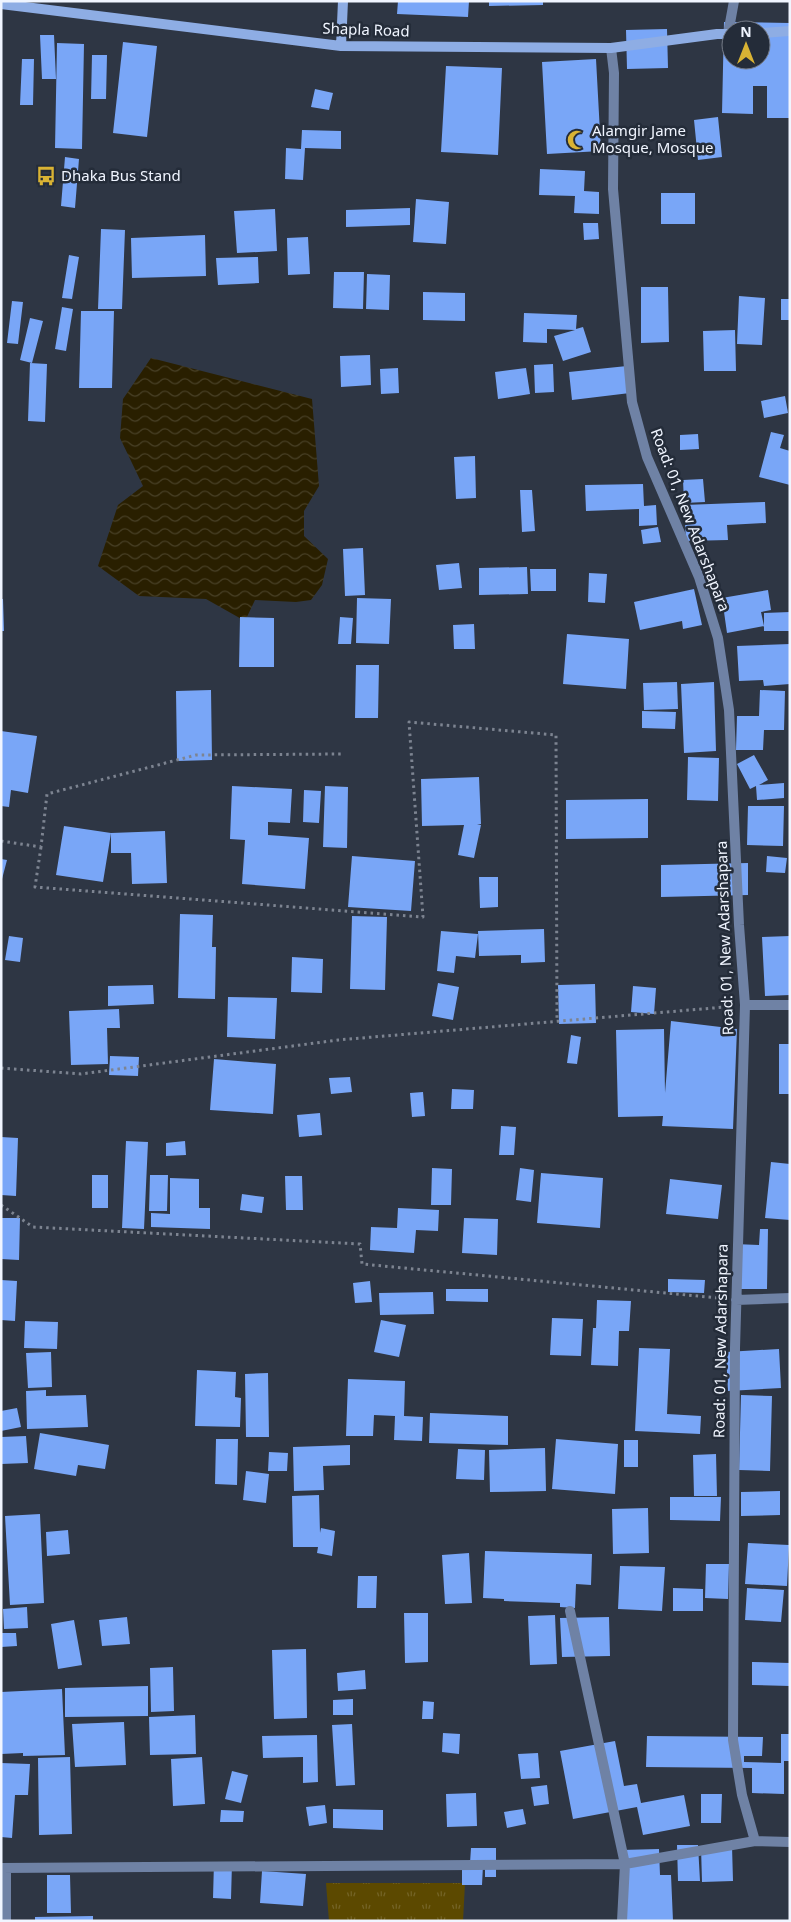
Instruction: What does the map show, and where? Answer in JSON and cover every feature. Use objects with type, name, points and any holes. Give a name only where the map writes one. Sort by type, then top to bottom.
[{"type":"street","points":[[341,46],[343,1]]},
{"type":"street","points":[[732,20],[734,1]]},
{"type":"street","name":"Shapla Road","points":[[1,4],[341,46],[611,48],[721,35]]},
{"type":"street","points":[[771,33],[790,31]]},
{"type":"street","name":"Road: 01, New Adarshapara","points":[[611,48],[614,73],[613,189],[632,402],[647,457],[699,578],[718,638],[728,710],[739,925],[746,1005],[736,1300],[733,1740],[742,1795],[754,1841]]},
{"type":"street","points":[[746,1005],[790,1005]]},
{"type":"street","points":[[736,1300],[790,1298]]},
{"type":"street","points":[[570,1610],[624,1864],[622,1921]]},
{"type":"street","points":[[6,1921],[4,1868],[624,1864],[754,1841],[790,1842]]},
{"type":"path","points":[[341,754],[196,756],[47,794],[35,887],[424,917],[409,722],[556,735],[557,1021]]},
{"type":"path","points":[[1,841],[41,847]]},
{"type":"path","points":[[1,1068],[81,1074],[338,1040],[746,1005]]},
{"type":"path","points":[[1,1205],[33,1227],[360,1244],[362,1264],[736,1300]]},
{"type":"green space","points":[[326,1883],[465,1883],[463,1921],[329,1921]]},
{"type":"water","points":[[151,358],[312,399],[319,486],[304,511],[304,536],[328,559],[322,585],[311,600],[296,602],[255,600],[245,621],[206,599],[139,596],[98,566],[118,505],[143,486],[120,438],[123,399]]},
{"type":"building","points":[[398,1],[469,1],[468,17],[397,14]]},
{"type":"building","points":[[489,1],[543,1],[543,5],[489,6]]},
{"type":"building","points":[[771,23],[790,23],[790,118],[767,118],[767,86],[753,86],[753,114],[722,113],[723,70],[771,70]]},
{"type":"building","points":[[667,29],[668,68],[627,69],[626,30]]},
{"type":"building","points":[[40,35],[54,35],[56,79],[42,79]]},
{"type":"building","points":[[123,42],[157,46],[147,137],[113,133]]},
{"type":"building","points":[[57,43],[84,44],[82,149],[55,148]]},
{"type":"building","points":[[92,55],[107,55],[106,99],[91,99]]},
{"type":"building","points":[[22,59],[34,59],[33,105],[20,105]]},
{"type":"building","points":[[596,59],[601,151],[547,154],[542,62]]},
{"type":"building","points":[[446,66],[502,68],[498,155],[441,152]]},
{"type":"building","points":[[315,89],[333,93],[329,110],[311,107]]},
{"type":"building","points":[[718,117],[722,157],[698,160],[694,120]]},
{"type":"building","points":[[302,130],[341,131],[341,149],[305,148],[303,180],[285,179],[286,148],[301,149]]},
{"type":"building","points":[[65,157],[79,159],[75,208],[61,206]]},
{"type":"building","points":[[540,169],[585,171],[584,191],[599,192],[599,214],[574,213],[575,196],[539,195]]},
{"type":"building","points":[[661,193],[695,193],[695,224],[661,224]]},
{"type":"building","points":[[416,199],[449,202],[446,244],[413,242]]},
{"type":"building","points":[[410,208],[410,225],[346,227],[346,210]]},
{"type":"building","points":[[275,209],[277,251],[237,253],[234,211]]},
{"type":"building","points":[[583,223],[598,223],[599,239],[584,240]]},
{"type":"building","points":[[101,229],[125,230],[122,309],[98,309]]},
{"type":"building","points":[[205,235],[206,276],[132,278],[131,238]]},
{"type":"building","points":[[308,237],[310,274],[288,275],[287,238]]},
{"type":"building","points":[[69,255],[79,257],[72,299],[62,298]]},
{"type":"building","points":[[258,257],[259,283],[218,285],[216,258]]},
{"type":"building","points":[[334,272],[364,272],[363,309],[333,308]]},
{"type":"building","points":[[367,274],[390,275],[389,310],[366,309]]},
{"type":"building","points":[[641,287],[668,287],[669,342],[641,343]]},
{"type":"building","points":[[423,292],[465,293],[465,321],[423,320]]},
{"type":"building","points":[[739,296],[765,298],[762,345],[737,344]]},
{"type":"building","points":[[781,299],[790,299],[790,320],[781,320]]},
{"type":"building","points":[[12,301],[23,302],[18,344],[7,343]]},
{"type":"building","points":[[62,307],[73,309],[66,351],[55,349]]},
{"type":"building","points":[[81,311],[114,311],[112,388],[79,388]]},
{"type":"building","points":[[524,313],[577,315],[576,329],[583,327],[591,352],[563,361],[554,336],[575,330],[547,329],[547,343],[523,342]]},
{"type":"building","points":[[30,318],[43,321],[32,363],[20,360]]},
{"type":"building","points":[[735,330],[736,371],[704,371],[703,331]]},
{"type":"building","points":[[370,355],[371,385],[341,387],[340,356]]},
{"type":"building","points":[[30,363],[47,364],[45,422],[28,421]]},
{"type":"building","points":[[553,364],[554,392],[535,393],[534,365]]},
{"type":"building","points":[[627,366],[630,393],[572,400],[569,372]]},
{"type":"building","points":[[398,368],[399,393],[381,394],[380,369]]},
{"type":"building","points":[[526,368],[530,394],[498,399],[495,372]]},
{"type":"building","points":[[785,396],[788,413],[764,418],[761,401]]},
{"type":"building","points":[[771,432],[784,435],[780,448],[790,451],[790,485],[759,477]]},
{"type":"building","points":[[698,434],[699,449],[680,450],[680,435]]},
{"type":"building","points":[[475,456],[476,498],[456,499],[454,457]]},
{"type":"building","points":[[703,479],[705,502],[684,503],[683,480]]},
{"type":"building","points":[[643,484],[644,506],[656,505],[657,525],[639,526],[639,509],[586,511],[585,485]]},
{"type":"building","points":[[520,490],[532,490],[535,531],[522,532]]},
{"type":"building","points":[[765,502],[766,523],[727,525],[728,540],[686,541],[684,505]]},
{"type":"building","points":[[658,527],[661,542],[643,544],[641,530]]},
{"type":"building","points":[[363,548],[365,595],[345,596],[343,549]]},
{"type":"building","points":[[459,563],[462,588],[439,590],[436,565]]},
{"type":"building","points":[[527,567],[528,594],[479,595],[479,568]]},
{"type":"building","points":[[530,569],[556,569],[556,591],[531,591]]},
{"type":"building","points":[[589,573],[607,574],[605,603],[588,602]]},
{"type":"building","points":[[694,589],[702,625],[683,629],[682,621],[640,630],[634,602]]},
{"type":"building","points":[[768,590],[771,610],[761,612],[764,626],[727,633],[722,598]]},
{"type":"building","points":[[357,598],[391,599],[389,644],[356,643]]},
{"type":"building","points":[[1,599],[3,599],[4,631],[1,631]]},
{"type":"building","points":[[790,612],[790,631],[764,631],[764,613]]},
{"type":"building","points":[[240,617],[274,618],[274,667],[239,667]]},
{"type":"building","points":[[340,617],[353,618],[351,644],[338,644]]},
{"type":"building","points":[[474,624],[475,649],[454,649],[453,625]]},
{"type":"building","points":[[567,634],[629,639],[626,689],[563,684]]},
{"type":"building","points":[[790,644],[790,684],[764,686],[763,680],[739,681],[737,646]]},
{"type":"building","points":[[356,665],[379,665],[378,718],[355,718]]},
{"type":"building","points":[[677,682],[678,709],[644,710],[643,683]]},
{"type":"building","points":[[714,682],[716,751],[684,753],[681,684]]},
{"type":"building","points":[[211,690],[212,760],[177,761],[176,691]]},
{"type":"building","points":[[760,690],[785,691],[784,730],[764,730],[763,750],[736,750],[737,716],[759,716]]},
{"type":"building","points":[[642,711],[676,712],[675,729],[642,728]]},
{"type":"building","points":[[1,731],[37,736],[28,793],[11,790],[9,807],[1,806]]},
{"type":"building","points":[[754,755],[768,780],[759,785],[784,783],[784,798],[757,800],[756,786],[750,789],[737,764]]},
{"type":"building","points":[[688,757],[719,758],[718,801],[687,800]]},
{"type":"building","points":[[479,777],[481,824],[477,824],[481,825],[474,858],[458,855],[464,825],[422,826],[421,779]]},
{"type":"building","points":[[232,786],[292,789],[290,823],[268,822],[268,835],[309,838],[305,889],[242,884],[245,840],[230,839]]},
{"type":"building","points":[[325,786],[348,787],[347,848],[323,847]]},
{"type":"building","points":[[304,790],[321,791],[319,823],[303,822]]},
{"type":"building","points":[[648,799],[648,838],[566,839],[566,800]]},
{"type":"building","points":[[748,806],[784,806],[783,846],[747,845]]},
{"type":"building","points":[[64,826],[111,833],[103,882],[56,875]]},
{"type":"building","points":[[165,831],[167,883],[132,884],[131,853],[111,853],[111,833]]},
{"type":"building","points":[[352,856],[415,861],[411,911],[348,907]]},
{"type":"building","points":[[767,856],[787,858],[785,873],[766,872]]},
{"type":"building","points":[[1,859],[7,860],[2,879],[1,879]]},
{"type":"building","points":[[748,863],[748,895],[661,897],[661,865]]},
{"type":"building","points":[[479,877],[498,877],[498,907],[480,908]]},
{"type":"building","points":[[180,914],[213,915],[212,947],[216,947],[215,999],[178,998]]},
{"type":"building","points":[[352,916],[387,917],[385,990],[350,989]]},
{"type":"building","points":[[544,929],[545,962],[521,963],[521,955],[479,956],[478,931]]},
{"type":"building","points":[[441,931],[478,934],[475,958],[456,956],[454,973],[437,971]]},
{"type":"building","points":[[9,936],[23,938],[20,962],[5,960]]},
{"type":"building","points":[[790,936],[790,995],[765,996],[762,937]]},
{"type":"building","points":[[292,957],[323,959],[322,993],[291,992]]},
{"type":"building","points":[[438,983],[459,987],[453,1020],[432,1016]]},
{"type":"building","points":[[595,984],[596,1023],[559,1024],[558,985]]},
{"type":"building","points":[[153,985],[154,1004],[108,1006],[108,986]]},
{"type":"building","points":[[633,986],[656,988],[654,1014],[631,1012]]},
{"type":"building","points":[[228,997],[277,998],[275,1039],[227,1037]]},
{"type":"building","points":[[119,1009],[120,1028],[107,1028],[108,1064],[71,1065],[69,1011]]},
{"type":"building","points":[[671,1021],[737,1029],[733,1129],[662,1126],[663,1116],[618,1117],[616,1030],[664,1029],[665,1093]]},
{"type":"building","points":[[571,1035],[581,1037],[577,1064],[567,1063]]},
{"type":"building","points":[[779,1044],[790,1044],[790,1094],[779,1094]]},
{"type":"building","points":[[110,1056],[139,1057],[138,1076],[109,1075]]},
{"type":"building","points":[[214,1059],[276,1064],[273,1114],[210,1110]]},
{"type":"building","points":[[350,1077],[352,1092],[331,1094],[329,1078]]},
{"type":"building","points":[[452,1089],[474,1090],[473,1109],[451,1109]]},
{"type":"building","points":[[423,1092],[425,1116],[412,1117],[410,1093]]},
{"type":"building","points":[[320,1113],[322,1135],[299,1137],[297,1115]]},
{"type":"building","points":[[501,1126],[516,1127],[514,1155],[499,1155]]},
{"type":"building","points":[[1,1137],[18,1138],[16,1196],[1,1195]]},
{"type":"building","points":[[126,1141],[148,1142],[144,1229],[122,1228]]},
{"type":"building","points":[[185,1141],[186,1155],[166,1156],[166,1143]]},
{"type":"building","points":[[771,1162],[790,1164],[790,1220],[765,1218]]},
{"type":"building","points":[[432,1168],[452,1169],[451,1205],[431,1205]]},
{"type":"building","points":[[520,1168],[534,1170],[531,1202],[516,1200]]},
{"type":"building","points":[[541,1173],[603,1178],[600,1228],[537,1223]]},
{"type":"building","points":[[92,1175],[108,1175],[108,1208],[92,1208]]},
{"type":"building","points":[[150,1175],[168,1175],[167,1211],[149,1211]]},
{"type":"building","points":[[285,1176],[302,1176],[303,1210],[286,1210]]},
{"type":"building","points":[[170,1178],[199,1179],[199,1208],[210,1208],[210,1229],[151,1227],[151,1213],[170,1214]]},
{"type":"building","points":[[670,1179],[722,1185],[718,1219],[666,1214]]},
{"type":"building","points":[[242,1194],[264,1197],[262,1213],[240,1210]]},
{"type":"building","points":[[398,1208],[439,1210],[438,1231],[416,1230],[414,1253],[370,1250],[371,1227],[397,1228]]},
{"type":"building","points":[[1,1218],[20,1218],[19,1260],[1,1259]]},
{"type":"building","points":[[464,1218],[498,1219],[497,1255],[462,1253]]},
{"type":"building","points":[[760,1229],[768,1229],[767,1289],[733,1289],[734,1244],[759,1245]]},
{"type":"building","points":[[668,1279],[705,1280],[704,1293],[668,1292]]},
{"type":"building","points":[[1,1280],[17,1281],[15,1321],[1,1320]]},
{"type":"building","points":[[370,1281],[372,1302],[355,1303],[353,1283]]},
{"type":"building","points":[[446,1289],[488,1289],[488,1302],[446,1301]]},
{"type":"building","points":[[433,1292],[434,1314],[380,1315],[379,1293]]},
{"type":"building","points":[[597,1300],[631,1301],[629,1331],[619,1331],[618,1366],[591,1365],[593,1328],[596,1328]]},
{"type":"building","points":[[552,1318],[583,1319],[581,1356],[550,1355]]},
{"type":"building","points":[[381,1320],[406,1325],[399,1357],[374,1352]]},
{"type":"building","points":[[25,1321],[58,1322],[57,1349],[24,1348]]},
{"type":"building","points":[[639,1348],[670,1349],[667,1414],[701,1416],[700,1434],[635,1431]]},
{"type":"building","points":[[779,1349],[781,1388],[728,1391],[726,1352]]},
{"type":"building","points":[[51,1352],[52,1387],[28,1388],[26,1353]]},
{"type":"building","points":[[197,1370],[236,1372],[235,1397],[241,1398],[240,1427],[195,1426]]},
{"type":"building","points":[[268,1373],[269,1437],[246,1437],[245,1374]]},
{"type":"building","points":[[348,1379],[405,1381],[404,1416],[423,1417],[422,1441],[394,1440],[395,1416],[374,1415],[373,1436],[346,1436]]},
{"type":"building","points":[[46,1390],[46,1396],[86,1395],[88,1427],[27,1429],[26,1391]]},
{"type":"building","points":[[741,1395],[772,1396],[770,1471],[739,1470]]},
{"type":"building","points":[[17,1408],[21,1427],[1,1431],[1,1411]]},
{"type":"building","points":[[430,1413],[508,1416],[508,1445],[429,1443]]},
{"type":"building","points":[[40,1433],[109,1445],[105,1469],[78,1465],[76,1476],[34,1469]]},
{"type":"building","points":[[26,1436],[28,1463],[1,1464],[1,1437]]},
{"type":"building","points":[[216,1439],[238,1439],[237,1485],[215,1484]]},
{"type":"building","points":[[556,1439],[618,1444],[615,1494],[552,1489]]},
{"type":"building","points":[[624,1440],[638,1440],[638,1467],[624,1467]]},
{"type":"building","points":[[350,1445],[350,1465],[323,1466],[324,1490],[294,1491],[293,1447]]},
{"type":"building","points":[[545,1448],[546,1491],[490,1492],[489,1450]]},
{"type":"building","points":[[458,1449],[485,1450],[484,1480],[456,1479]]},
{"type":"building","points":[[269,1452],[288,1453],[287,1471],[268,1471]]},
{"type":"building","points":[[716,1454],[717,1496],[694,1496],[693,1455]]},
{"type":"building","points":[[246,1471],[269,1474],[266,1503],[243,1500]]},
{"type":"building","points":[[780,1491],[780,1515],[741,1516],[741,1492]]},
{"type":"building","points":[[319,1495],[320,1533],[321,1528],[335,1531],[332,1556],[317,1553],[318,1547],[293,1547],[292,1496]]},
{"type":"building","points":[[670,1497],[721,1497],[720,1521],[670,1520]]},
{"type":"building","points":[[648,1508],[649,1553],[613,1554],[612,1509]]},
{"type":"building","points":[[40,1514],[44,1603],[10,1605],[5,1516]]},
{"type":"building","points":[[68,1530],[70,1554],[47,1556],[46,1532]]},
{"type":"building","points":[[748,1543],[789,1545],[787,1586],[745,1584]]},
{"type":"building","points":[[485,1551],[592,1554],[591,1585],[576,1584],[575,1608],[560,1607],[560,1603],[504,1601],[504,1599],[483,1598]]},
{"type":"building","points":[[469,1553],[472,1603],[445,1604],[442,1555]]},
{"type":"building","points":[[706,1564],[729,1564],[728,1599],[705,1598]]},
{"type":"building","points":[[620,1566],[665,1567],[662,1611],[618,1609]]},
{"type":"building","points":[[358,1576],[377,1576],[376,1608],[357,1608]]},
{"type":"building","points":[[673,1588],[703,1589],[703,1611],[673,1611]]},
{"type":"building","points":[[747,1588],[784,1590],[781,1622],[745,1620]]},
{"type":"building","points":[[27,1607],[28,1628],[4,1629],[3,1609]]},
{"type":"building","points":[[404,1613],[428,1613],[428,1662],[405,1663]]},
{"type":"building","points":[[555,1615],[557,1664],[530,1665],[528,1616]]},
{"type":"building","points":[[127,1617],[130,1644],[102,1646],[99,1620]]},
{"type":"building","points":[[609,1617],[610,1656],[562,1657],[560,1618]]},
{"type":"building","points":[[74,1620],[82,1665],[58,1669],[51,1624]]},
{"type":"building","points":[[1,1633],[16,1633],[17,1646],[1,1647]]},
{"type":"building","points":[[306,1649],[307,1718],[274,1719],[272,1650]]},
{"type":"building","points":[[752,1662],[790,1663],[790,1686],[752,1685]]},
{"type":"building","points":[[173,1667],[174,1711],[151,1712],[150,1668]]},
{"type":"building","points":[[365,1670],[366,1689],[338,1691],[337,1673]]},
{"type":"building","points":[[148,1686],[148,1716],[65,1717],[65,1688]]},
{"type":"building","points":[[62,1689],[65,1755],[23,1756],[23,1753],[1,1754],[1,1692]]},
{"type":"building","points":[[353,1699],[353,1715],[333,1715],[333,1700]]},
{"type":"building","points":[[423,1701],[434,1702],[433,1719],[422,1719]]},
{"type":"building","points":[[195,1715],[196,1754],[150,1755],[149,1717]]},
{"type":"building","points":[[124,1722],[126,1765],[75,1767],[72,1724]]},
{"type":"building","points":[[352,1724],[355,1785],[336,1786],[332,1725]]},
{"type":"building","points":[[443,1733],[460,1734],[459,1754],[442,1752]]},
{"type":"building","points":[[781,1734],[790,1734],[790,1761],[784,1761],[784,1794],[752,1793],[752,1768],[646,1767],[647,1736],[763,1737],[762,1756],[744,1756],[744,1762],[781,1763]]},
{"type":"building","points":[[317,1735],[318,1782],[303,1783],[303,1757],[263,1758],[262,1736]]},
{"type":"building","points":[[615,1741],[624,1786],[637,1784],[641,1803],[684,1795],[690,1826],[643,1835],[637,1807],[573,1819],[560,1751]]},
{"type":"building","points":[[538,1753],[540,1778],[521,1779],[518,1754]]},
{"type":"building","points":[[70,1757],[72,1834],[39,1835],[38,1758]]},
{"type":"building","points":[[202,1757],[205,1804],[173,1806],[171,1759]]},
{"type":"building","points":[[1,1763],[30,1764],[28,1795],[15,1795],[12,1838],[1,1837]]},
{"type":"building","points":[[232,1771],[248,1775],[241,1803],[225,1799]]},
{"type":"building","points":[[547,1785],[549,1804],[534,1806],[531,1787]]},
{"type":"building","points":[[476,1793],[477,1826],[447,1827],[446,1794]]},
{"type":"building","points":[[701,1794],[722,1794],[721,1823],[701,1823]]},
{"type":"building","points":[[325,1805],[327,1823],[309,1826],[306,1807]]},
{"type":"building","points":[[333,1809],[383,1810],[383,1830],[333,1828]]},
{"type":"building","points":[[523,1809],[526,1824],[507,1828],[504,1812]]},
{"type":"building","points":[[221,1810],[244,1811],[243,1822],[220,1822]]},
{"type":"building","points":[[677,1845],[698,1845],[700,1881],[678,1881]]},
{"type":"building","points":[[732,1846],[733,1881],[702,1882],[701,1847]]},
{"type":"building","points":[[471,1848],[496,1848],[496,1877],[485,1877],[485,1863],[470,1863]]},
{"type":"building","points":[[659,1849],[660,1875],[671,1875],[673,1921],[624,1921],[621,1850]]},
{"type":"building","points":[[214,1862],[232,1863],[231,1899],[213,1898]]},
{"type":"building","points":[[462,1865],[483,1865],[482,1885],[462,1885]]},
{"type":"building","points":[[262,1871],[306,1874],[303,1906],[260,1903]]},
{"type":"building","points":[[47,1875],[70,1875],[71,1913],[47,1913]]},
{"type":"building","points":[[93,1916],[93,1921],[35,1921],[35,1917]]},
{"type":"place","name":"Alamgir Jame Mosque, Mosque","points":[[577,140]]},
{"type":"place","name":"Dhaka Bus Stand","points":[[46,176]]}]
